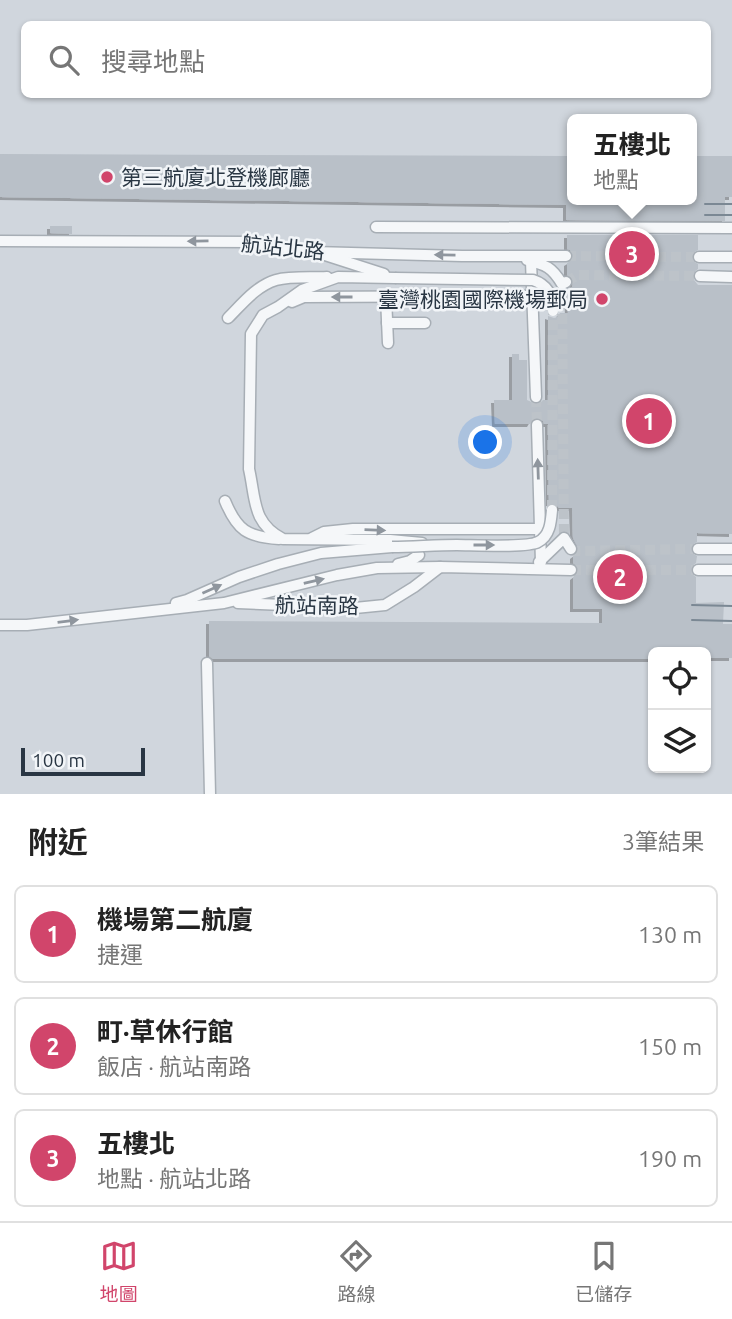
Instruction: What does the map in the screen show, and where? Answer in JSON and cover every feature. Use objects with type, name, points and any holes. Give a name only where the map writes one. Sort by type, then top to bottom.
[{"type":"street","points":[[376,227],[732,228]]},
{"type":"street","name":"航站北路","points":[[0,241],[255,242],[314,252],[566,256]]},
{"type":"street","points":[[314,252],[395,278]]},
{"type":"street","points":[[513,256],[545,264],[564,283]]},
{"type":"street","points":[[699,257],[732,257]]},
{"type":"street","points":[[531,261],[536,397]]},
{"type":"street","points":[[700,276],[732,277]]},
{"type":"street","points":[[278,307],[302,290],[338,277]]},
{"type":"street","points":[[228,318],[263,285],[278,279],[338,277],[533,280],[547,287],[553,311]]},
{"type":"street","points":[[283,539],[271,533],[261,521],[256,510],[249,469],[251,334],[263,315],[304,297],[532,296]]},
{"type":"street","points":[[386,297],[387,343]]},
{"type":"street","points":[[387,323],[425,323]]},
{"type":"street","points":[[537,425],[541,562]]},
{"type":"street","points":[[225,501],[238,526],[247,533],[264,538],[391,544],[531,545],[544,538],[551,523],[551,510]]},
{"type":"street","points":[[309,540],[324,532],[353,529],[540,529]]},
{"type":"street","points":[[515,570],[541,562],[564,538],[571,549]]},
{"type":"street","points":[[148,611],[187,600],[239,577],[278,564],[321,553],[391,544]]},
{"type":"street","points":[[698,550],[732,549]]},
{"type":"street","points":[[377,568],[410,561],[419,555]]},
{"type":"street","name":"航站南路","points":[[224,603],[355,608],[385,605],[440,567]]},
{"type":"street","name":"航站南路","points":[[0,625],[27,625],[224,603],[377,568],[571,570]]},
{"type":"street","points":[[698,570],[732,570]]},
{"type":"street","points":[[207,663],[210,794]]},
{"type":"shaded area","points":[[0,0],[732,0],[732,794],[0,794]]},
{"type":"building","points":[[0,154],[567,156],[567,205],[697,205],[697,156],[732,156],[732,197],[725,197],[725,221],[566,220],[566,205],[0,197]]},
{"type":"building","points":[[50,226],[72,226],[72,234],[50,233]]},
{"type":"building","points":[[567,235],[698,235],[698,250],[692,256],[693,261],[698,264],[693,275],[694,280],[698,285],[732,285],[732,534],[697,533],[697,542],[691,548],[692,553],[697,556],[696,563],[691,569],[696,577],[696,603],[724,602],[723,624],[732,624],[732,658],[711,658],[711,647],[648,647],[648,659],[213,659],[209,656],[209,621],[602,623],[602,609],[573,609],[573,577],[578,569],[573,563],[573,556],[578,548],[573,538],[572,508],[559,508],[556,504],[549,503],[548,424],[537,418],[530,424],[495,424],[494,400],[512,400],[512,354],[519,354],[519,360],[527,360],[527,400],[536,404],[548,400],[548,316],[554,318],[560,313],[568,313],[567,290],[573,283],[572,278],[567,275],[567,263],[572,260],[573,255],[567,249]]},
{"type":"tunnel","points":[[566,256],[699,257]]},
{"type":"tunnel","points":[[566,282],[578,275],[700,276]]},
{"type":"tunnel","points":[[562,284],[564,538]]},
{"type":"tunnel","points":[[552,510],[553,311]]},
{"type":"tunnel","points":[[536,397],[537,425]]},
{"type":"tunnel","points":[[571,549],[698,549]]},
{"type":"tunnel","points":[[571,570],[698,570]]},
{"type":"tram line","points":[[705,204],[732,204]]},
{"type":"tram line","points":[[705,215],[732,215]]},
{"type":"tram line","points":[[692,605],[732,606]]},
{"type":"tram line","points":[[692,620],[732,621]]},
{"type":"place","name":"第三航廈北登機廊廳","points":[[107,177]]},
{"type":"place","name":"五樓北","points":[[632,254]]},
{"type":"place","name":"臺灣桃園國際機場郵局","points":[[602,299]]},
{"type":"place","name":"機場第二航廈","points":[[649,421]]},
{"type":"place","name":"町·草休行館","points":[[620,577]]}]
